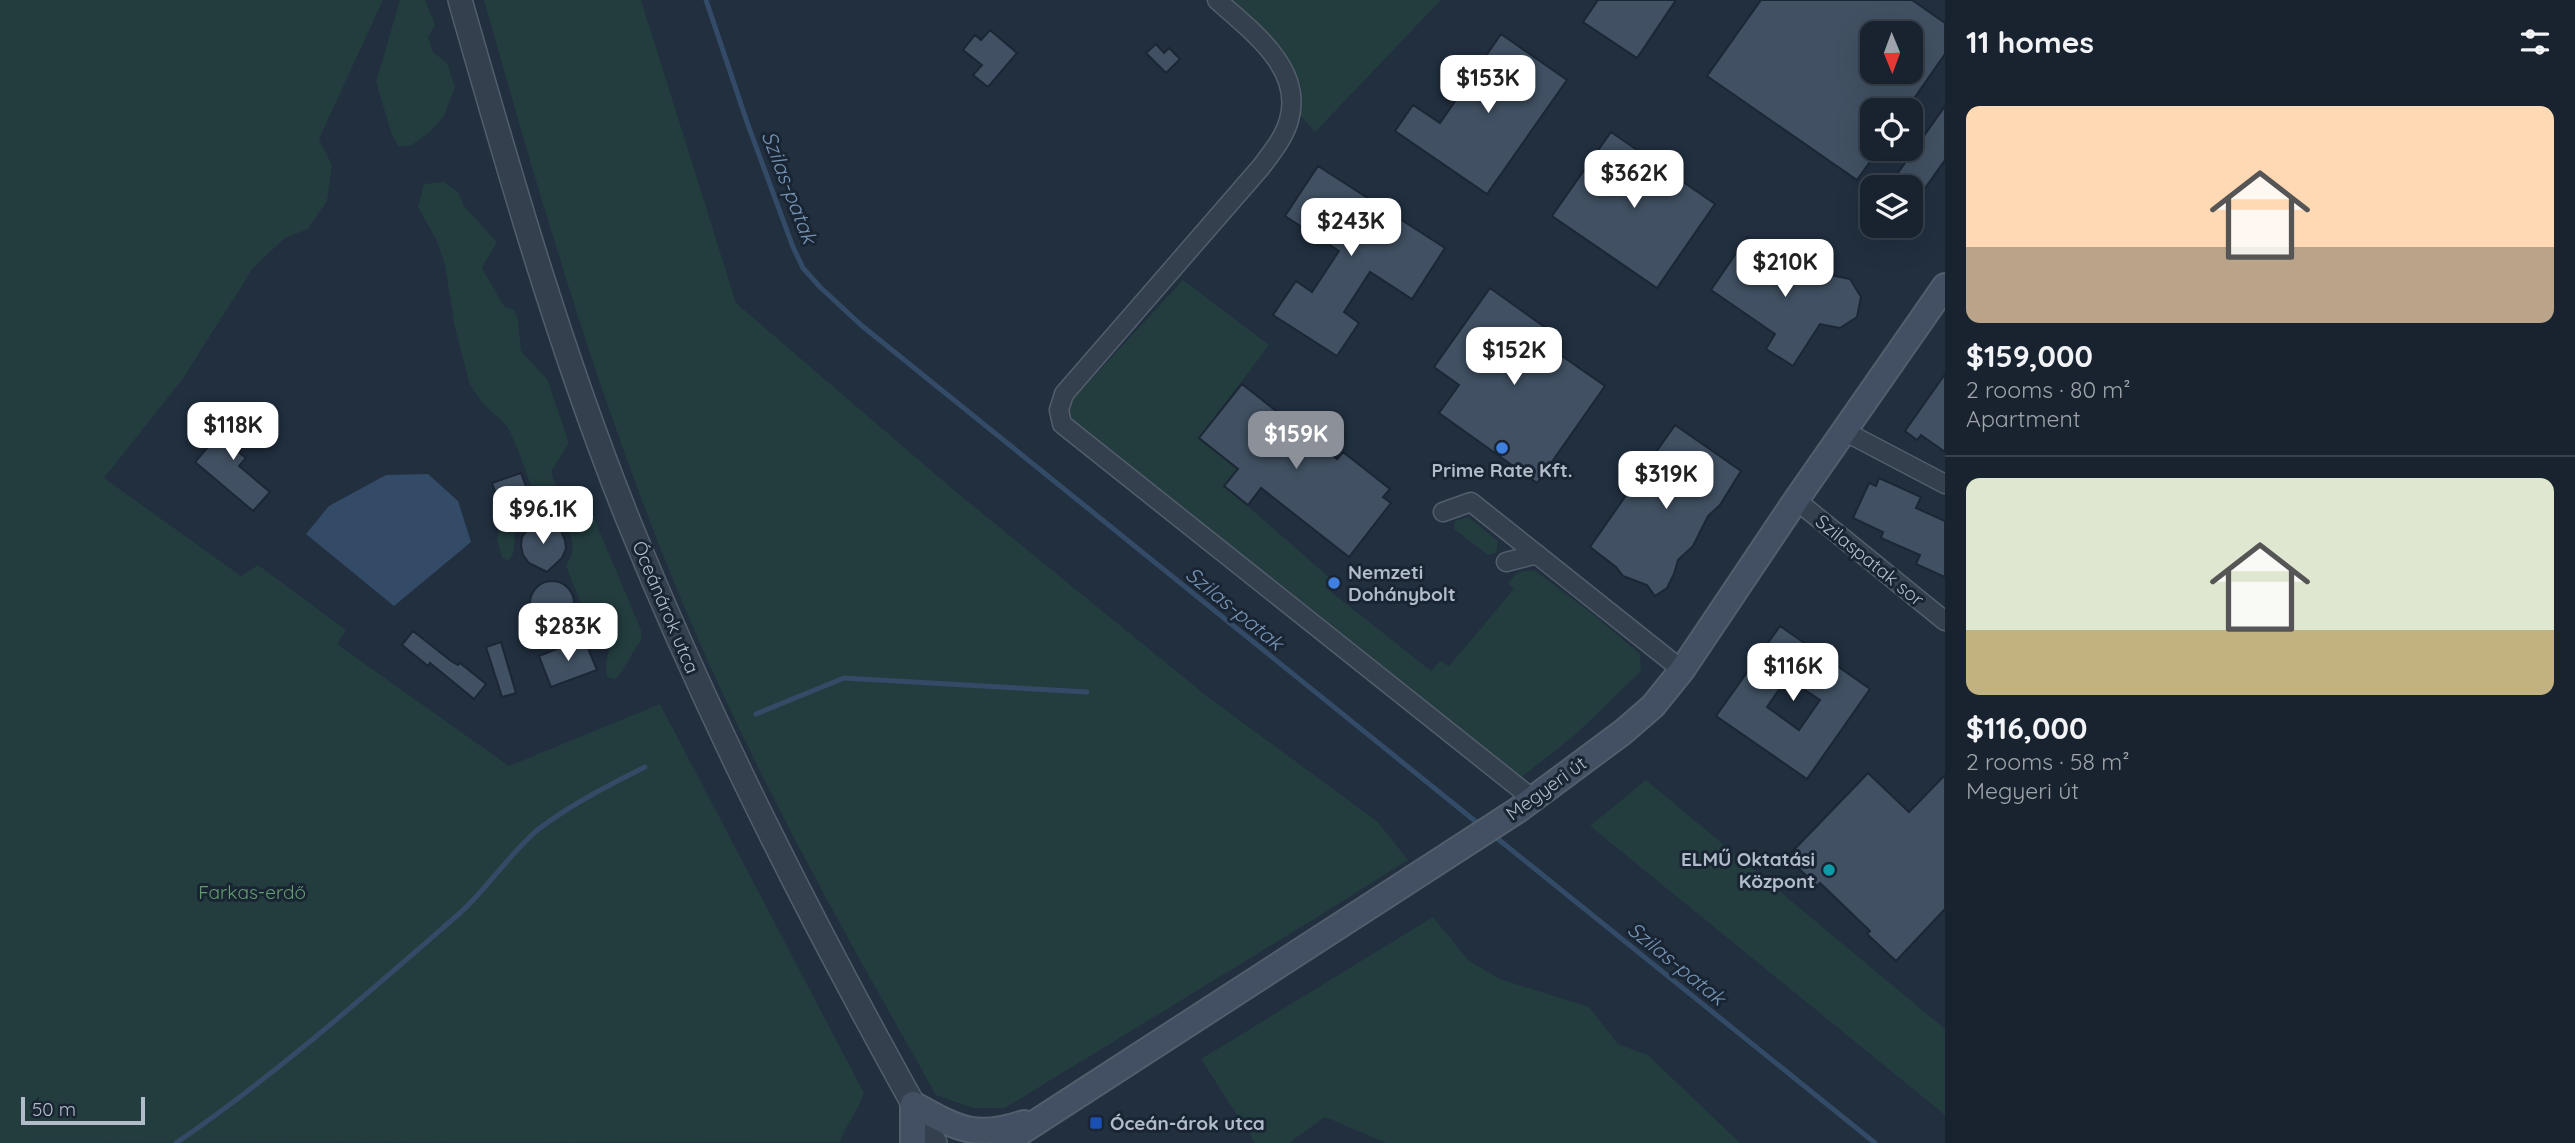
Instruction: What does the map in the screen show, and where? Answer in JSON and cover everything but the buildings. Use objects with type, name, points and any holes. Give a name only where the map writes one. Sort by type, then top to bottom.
[{"type":"main road","name":"Megyeri út","points":[[1004,1143],[1525,804],[1623,732],[1653,706],[1682,670],[1945,286]]},
{"type":"main road","points":[[913,1143],[913,1104],[964,1130],[981,1132],[1005,1129],[1046,1116]]},
{"type":"main road","points":[[1031,1143],[1046,1116]]},
{"type":"street","name":"Óceánárok utca","points":[[460,0],[563,341],[629,521],[673,628],[730,753],[935,1143]]},
{"type":"street","points":[[1217,0],[1253,34],[1282,67],[1292,94],[1290,117],[1279,143],[1261,167],[1064,394],[1059,410],[1062,424],[1525,804]]},
{"type":"street","points":[[1844,430],[1945,484]]},
{"type":"street","name":"Szilaspatak sor","points":[[1796,500],[1945,619]]},
{"type":"street","points":[[1443,512],[1471,502],[1682,670]]},
{"type":"street","points":[[1506,562],[1536,554]]},
{"type":"green space","name":"Farkas-erdő","points":[[0,0],[383,0],[319,139],[332,165],[327,201],[308,229],[285,238],[253,268],[182,380],[104,478],[241,576],[258,565],[346,630],[337,644],[509,766],[660,704],[864,1093],[840,1142],[0,1143]]},
{"type":"green space","points":[[400,0],[425,0],[435,25],[428,37],[433,52],[447,63],[455,87],[444,116],[431,131],[412,145],[399,147],[392,135],[376,82]]},
{"type":"green space","points":[[484,0],[641,0],[736,303],[955,491],[1208,697],[1378,822],[1408,860],[1005,1108],[973,1108],[936,1095],[775,800],[716,679],[658,543],[602,390],[552,235]]},
{"type":"green space","points":[[1222,0],[1441,0],[1315,132],[1300,115],[1301,85],[1282,52]]},
{"type":"green space","points":[[444,182],[458,192],[464,206],[497,242],[482,268],[504,306],[514,310],[518,319],[521,351],[547,379],[569,443],[551,472],[563,505],[591,511],[641,630],[641,641],[615,679],[607,677],[606,663],[613,633],[601,621],[585,628],[579,626],[581,604],[566,566],[572,553],[572,540],[562,524],[544,517],[524,521],[515,528],[514,551],[509,561],[502,558],[497,540],[500,520],[491,506],[532,489],[507,426],[483,404],[470,385],[455,328],[445,265],[436,239],[418,207],[424,184]]},
{"type":"green space","points":[[1183,280],[1269,345],[1199,438],[1238,469],[1225,486],[1330,578],[1325,587],[1431,671],[1440,661],[1449,666],[1514,589],[1508,583],[1518,572],[1534,570],[1640,654],[1641,671],[1575,735],[1519,779],[1073,422],[1070,412],[1072,400]]},
{"type":"green space","points":[[1468,517],[1498,541],[1496,553],[1488,555],[1454,529],[1455,521]]},
{"type":"green space","points":[[1646,780],[1945,1029],[1945,1115],[1590,826]]},
{"type":"green space","points":[[1433,917],[1469,961],[1500,979],[1589,1007],[1618,1044],[1648,1055],[1740,1143],[1386,1143],[1325,1117],[1289,1143],[1255,1143],[1201,1059]]},
{"type":"water","points":[[428,474],[458,501],[471,542],[394,606],[306,534],[329,506],[386,475]]},
{"type":"waterway","name":"Szilas-patak","points":[[706,0],[793,247],[803,268],[820,287],[861,325],[1480,825]]},
{"type":"waterway","points":[[756,714],[844,678],[1087,692]]},
{"type":"waterway","points":[[176,1143],[286,1061],[391,973],[460,913],[540,828],[578,803],[645,767]]},
{"type":"waterway","name":"Szilas-patak","points":[[1493,835],[1875,1143]]},
{"type":"place","name":"Prime Rate Kft.","points":[[1502,448]]},
{"type":"place","name":"Nemzeti Dohánybolt","points":[[1334,583]]},
{"type":"place","name":"ELMŰ Oktatási Központ","points":[[1829,870]]},
{"type":"place","name":"Óceán-árok utca","points":[[1096,1123]]}]
